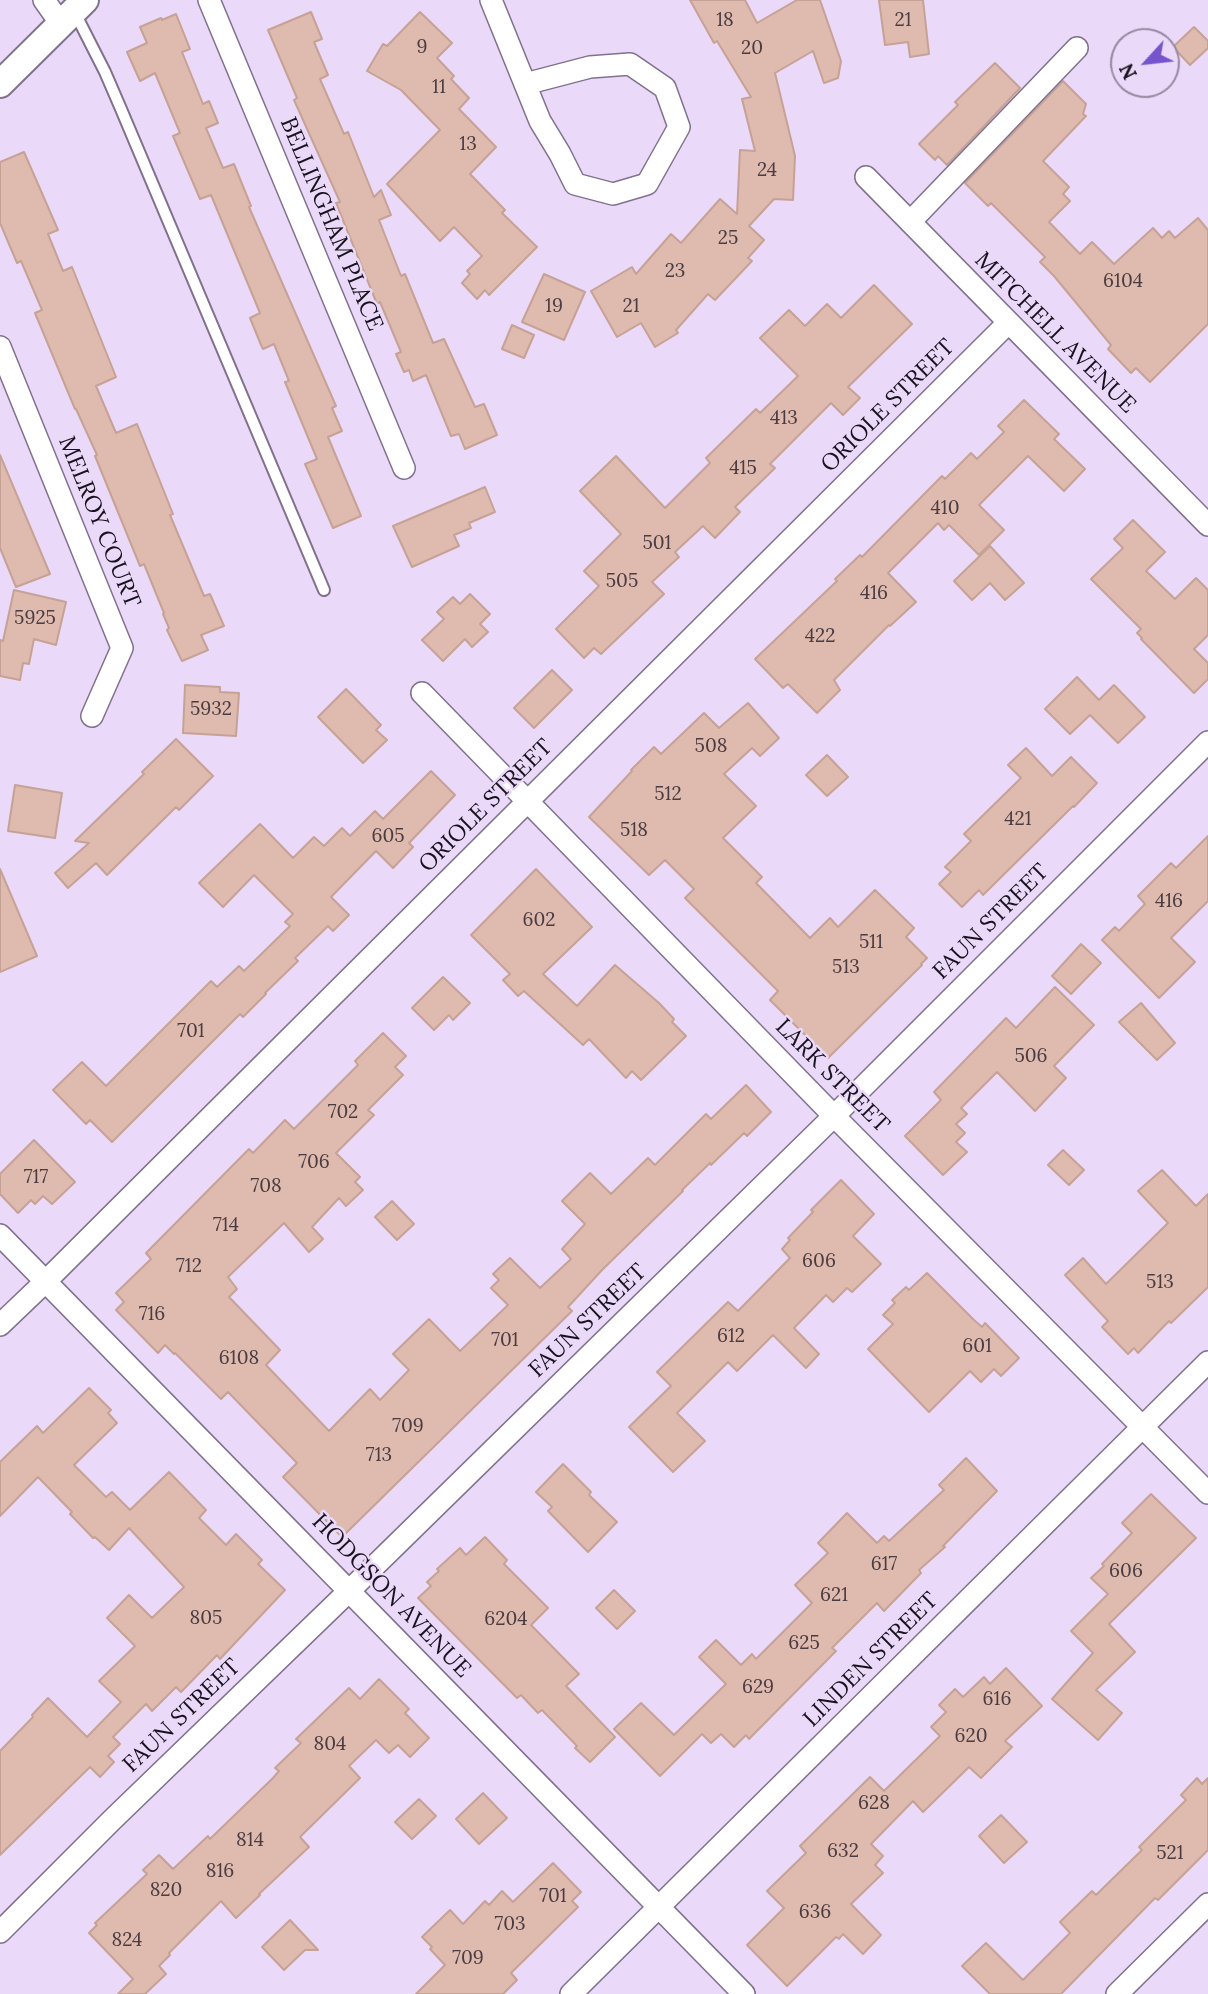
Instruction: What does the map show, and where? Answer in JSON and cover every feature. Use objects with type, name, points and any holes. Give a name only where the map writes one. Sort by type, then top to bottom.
[{"type":"street","points":[[0,84],[73,12],[44,0]]},
{"type":"street","name":"BELLINGHAM PLACE","points":[[209,0],[404,468]]},
{"type":"street","points":[[491,0],[540,121],[561,154],[575,184],[613,194],[647,184],[679,127],[665,88],[630,64],[590,67],[525,83]]},
{"type":"street","points":[[910,222],[1077,48]]},
{"type":"street","name":"MITCHELL AVENUE","points":[[866,177],[1208,525]]},
{"type":"street","name":"ORIOLE STREET","points":[[0,1325],[1008,323]]},
{"type":"street","name":"MELROY COURT","points":[[0,347],[122,648],[92,716]]},
{"type":"street","name":"LARK STREET","points":[[422,693],[834,1116],[1208,1493]]},
{"type":"street","name":"FAUN STREET","points":[[0,1932],[834,1116],[1208,742]]},
{"type":"street","name":"HODGSON AVENUE","points":[[0,1235],[744,1994]]},
{"type":"street","name":"LINDEN STREET","points":[[571,1994],[1208,1362]]},
{"type":"street","points":[[1117,1994],[1208,1904]]},
{"type":"lane","points":[[73,12],[105,72],[324,590]]},
{"type":"building","points":[[690,0],[745,0],[757,23],[797,0],[820,0],[841,61],[838,78],[824,83],[813,51],[775,73],[795,156],[793,200],[774,199],[749,226],[764,240],[748,258],[752,261],[715,300],[708,294],[676,330],[678,333],[655,347],[641,323],[617,337],[591,291],[632,267],[636,274],[671,234],[681,243],[720,199],[737,214],[740,150],[755,151],[742,99],[751,97],[717,41],[714,43]]},
{"type":"building","points":[[879,0],[923,0],[929,54],[910,57],[908,42],[885,45]]},
{"type":"building","points":[[311,12],[322,39],[314,42],[328,75],[320,79],[344,134],[348,132],[374,197],[381,190],[391,215],[379,220],[401,276],[405,274],[433,343],[444,339],[475,407],[484,404],[497,435],[465,449],[459,434],[451,436],[426,375],[413,381],[409,370],[404,372],[396,354],[401,352],[380,302],[377,304],[336,203],[340,202],[294,100],[297,98],[268,30]]},
{"type":"building","points":[[420,12],[452,43],[437,58],[454,76],[451,79],[469,98],[459,109],[496,147],[470,174],[505,210],[502,213],[537,247],[489,295],[485,290],[477,299],[462,283],[470,274],[467,271],[482,256],[454,227],[440,241],[387,184],[440,130],[401,90],[367,71],[383,44],[387,46]]},
{"type":"building","points":[[176,14],[190,49],[182,52],[203,104],[209,101],[218,123],[206,128],[223,168],[234,164],[251,206],[249,207],[336,406],[332,408],[342,431],[328,437],[361,516],[333,528],[305,464],[317,459],[285,382],[289,381],[274,344],[263,349],[261,345],[250,318],[260,313],[211,195],[200,199],[173,136],[180,133],[155,73],[140,81],[127,52],[147,43],[140,27]]},
{"type":"building","points":[[1194,27],[1208,41],[1208,48],[1190,65],[1180,54],[1180,40]]},
{"type":"building","points":[[995,63],[1020,88],[947,165],[938,156],[935,160],[919,144],[958,105],[955,102]]},
{"type":"building","points":[[1063,81],[1086,104],[1083,114],[1086,116],[1043,161],[1069,187],[1063,194],[1070,201],[1049,222],[1080,254],[1092,242],[1114,264],[1153,228],[1162,238],[1169,231],[1175,238],[1198,218],[1208,230],[1208,324],[1150,382],[1136,368],[1131,373],[1108,349],[1111,345],[1040,262],[1045,257],[991,203],[988,206],[965,183]]},
{"type":"building","points":[[24,152],[58,230],[48,234],[63,271],[72,267],[116,377],[96,386],[116,433],[137,424],[173,514],[170,515],[204,596],[210,594],[224,626],[201,635],[208,650],[182,661],[167,630],[169,628],[164,613],[144,564],[140,566],[95,456],[97,455],[35,313],[42,310],[21,261],[17,263],[0,223],[0,162]]},
{"type":"building","points":[[544,274],[585,292],[564,340],[522,322]]},
{"type":"building","points":[[874,285],[912,324],[848,387],[860,398],[843,415],[831,403],[770,464],[775,468],[735,507],[740,512],[715,538],[703,526],[675,552],[679,557],[652,582],[664,594],[601,654],[594,648],[584,658],[556,629],[599,586],[584,571],[621,534],[580,491],[616,456],[665,508],[710,463],[706,458],[756,409],[760,413],[798,376],[760,338],[789,310],[805,326],[827,304],[841,318]]},
{"type":"building","points":[[512,325],[534,335],[524,358],[502,349]]},
{"type":"building","points":[[1024,400],[1059,434],[1054,439],[1085,469],[1064,491],[1028,456],[979,505],[1004,530],[979,555],[949,525],[944,530],[938,523],[888,573],[916,602],[834,680],[840,690],[817,713],[788,684],[783,688],[755,659],[942,476],[945,479],[971,453],[977,459],[1004,432],[998,426]]},
{"type":"building","points":[[0,455],[50,574],[16,587],[0,548]]},
{"type":"building","points":[[485,487],[495,512],[469,523],[471,528],[454,535],[459,546],[412,567],[393,526]]},
{"type":"building","points":[[1133,520],[1165,552],[1146,571],[1175,599],[1196,578],[1208,590],[1208,635],[1194,649],[1208,663],[1208,679],[1194,693],[1141,639],[1137,633],[1141,629],[1091,579],[1123,548],[1114,539]]},
{"type":"building","points":[[990,546],[1024,583],[1005,600],[990,583],[972,600],[954,581]]},
{"type":"building","points":[[14,590],[66,602],[56,645],[34,639],[29,664],[23,663],[20,680],[0,676],[0,640],[3,641]]},
{"type":"building","points":[[470,594],[490,614],[480,624],[488,632],[472,647],[465,639],[443,661],[422,640],[444,619],[437,612],[453,597],[460,604]]},
{"type":"building","points":[[552,670],[572,690],[534,728],[514,708]]},
{"type":"building","points":[[1077,677],[1099,700],[1114,685],[1145,717],[1118,743],[1090,715],[1070,734],[1045,709]]},
{"type":"building","points":[[185,685],[220,687],[220,692],[239,693],[236,736],[183,733]]},
{"type":"building","points":[[346,689],[381,725],[376,730],[387,740],[363,763],[318,717]]},
{"type":"building","points":[[748,703],[779,738],[760,756],[752,748],[724,774],[756,806],[723,838],[762,877],[756,883],[810,938],[830,918],[838,927],[875,890],[914,928],[906,937],[927,958],[828,1058],[770,1000],[778,991],[685,898],[694,889],[665,860],[649,875],[589,817],[654,747],[661,754],[704,713],[719,728]]},
{"type":"building","points":[[176,739],[213,776],[179,810],[176,807],[107,875],[96,863],[68,888],[55,873],[89,843],[75,841]]},
{"type":"building","points":[[1026,748],[1052,776],[1071,757],[1097,783],[983,895],[979,890],[962,907],[939,884],[951,872],[945,867],[971,841],[964,834],[1021,778],[1008,765]]},
{"type":"building","points":[[827,755],[848,777],[827,796],[806,775]]},
{"type":"building","points":[[431,771],[455,795],[409,843],[413,847],[393,868],[376,851],[331,897],[349,915],[333,931],[328,926],[295,958],[298,961],[243,1017],[240,1014],[112,1142],[90,1120],[86,1124],[53,1090],[82,1062],[106,1086],[211,981],[217,987],[239,966],[244,971],[290,926],[285,922],[293,914],[254,875],[223,907],[199,883],[260,824],[293,858],[314,837],[324,846],[342,828],[350,836],[375,811],[383,819]]},
{"type":"building","points":[[15,785],[62,793],[55,838],[8,831]]},
{"type":"building","points":[[1208,836],[1208,901],[1171,938],[1195,962],[1159,998],[1102,940],[1115,927],[1119,931],[1145,904],[1138,896],[1171,863],[1176,868]]},
{"type":"building","points":[[0,869],[37,956],[0,972]]},
{"type":"building","points":[[536,869],[592,927],[543,974],[577,1006],[615,965],[659,1003],[686,1036],[641,1080],[632,1071],[626,1078],[589,1039],[583,1045],[524,991],[518,996],[503,980],[510,974],[471,935]]},
{"type":"building","points":[[1081,944],[1101,963],[1071,994],[1052,976]]},
{"type":"building","points":[[443,977],[470,1003],[453,1020],[449,1015],[434,1030],[412,1008]]},
{"type":"building","points":[[1055,987],[1094,1025],[1054,1066],[1066,1078],[1035,1111],[997,1072],[961,1108],[967,1114],[956,1124],[965,1133],[956,1142],[967,1152],[943,1175],[905,1136],[941,1100],[934,1092],[1006,1018],[1016,1028]]},
{"type":"building","points":[[1141,1003],[1175,1043],[1157,1060],[1119,1022]]},
{"type":"building","points":[[383,1033],[406,1056],[395,1067],[403,1075],[368,1110],[374,1115],[336,1153],[360,1177],[355,1182],[363,1190],[346,1206],[339,1198],[312,1227],[323,1239],[309,1252],[284,1223],[228,1277],[237,1289],[229,1297],[280,1350],[266,1365],[329,1431],[370,1389],[380,1400],[409,1370],[393,1354],[429,1319],[460,1351],[508,1305],[491,1288],[499,1280],[493,1274],[510,1258],[540,1288],[571,1259],[562,1249],[585,1224],[562,1201],[590,1173],[611,1194],[648,1158],[655,1165],[706,1114],[711,1119],[746,1085],[771,1112],[747,1136],[744,1133],[682,1190],[568,1307],[572,1311],[342,1537],[283,1477],[297,1463],[228,1392],[221,1399],[165,1345],[158,1353],[116,1310],[124,1302],[116,1293],[151,1259],[146,1253],[249,1149],[253,1153],[285,1120],[294,1129],[358,1065],[355,1061]]},
{"type":"building","points":[[34,1140],[75,1182],[52,1204],[43,1196],[35,1204],[31,1200],[18,1213],[0,1194],[0,1174]]},
{"type":"building","points":[[1063,1150],[1084,1170],[1069,1185],[1048,1165]]},
{"type":"building","points":[[1162,1170],[1196,1206],[1208,1194],[1208,1287],[1138,1353],[1134,1348],[1128,1354],[1102,1327],[1108,1321],[1065,1275],[1083,1258],[1106,1284],[1168,1223],[1138,1191]]},
{"type":"building","points":[[841,1180],[874,1214],[853,1236],[881,1264],[852,1292],[847,1288],[833,1302],[826,1295],[794,1328],[819,1354],[806,1368],[773,1335],[737,1371],[728,1362],[677,1413],[705,1441],[673,1472],[629,1427],[671,1386],[657,1372],[728,1302],[738,1311],[790,1258],[782,1249],[790,1240],[788,1238]]},
{"type":"building","points":[[392,1201],[414,1224],[397,1240],[375,1217]]},
{"type":"building","points":[[927,1273],[982,1327],[985,1323],[1019,1358],[1001,1376],[994,1369],[981,1382],[970,1371],[929,1412],[868,1349],[893,1324],[883,1315],[895,1303],[892,1300],[906,1287],[909,1290]]},
{"type":"building","points":[[89,1388],[111,1410],[108,1413],[117,1423],[74,1465],[106,1497],[112,1492],[130,1510],[169,1472],[206,1510],[199,1518],[226,1545],[236,1534],[262,1560],[258,1564],[285,1590],[220,1659],[217,1655],[181,1692],[176,1687],[152,1711],[146,1704],[113,1737],[120,1744],[108,1756],[114,1762],[100,1777],[90,1767],[0,1855],[0,1751],[48,1698],[87,1737],[121,1702],[99,1681],[135,1646],[107,1618],[129,1595],[152,1618],[184,1587],[129,1528],[109,1550],[93,1538],[38,1477],[0,1516],[0,1462],[37,1426],[43,1433]]},
{"type":"building","points":[[966,1458],[997,1491],[943,1546],[945,1547],[919,1570],[921,1573],[884,1611],[877,1603],[832,1648],[836,1651],[749,1739],[746,1735],[734,1747],[721,1734],[711,1743],[702,1734],[660,1776],[614,1729],[641,1703],[674,1735],[726,1684],[699,1657],[716,1640],[741,1665],[752,1654],[756,1659],[812,1603],[795,1585],[828,1553],[818,1543],[847,1513],[877,1543],[884,1536],[889,1541],[944,1490],[939,1485]]},
{"type":"building","points":[[563,1464],[617,1522],[588,1552],[548,1511],[552,1507],[536,1492]]},
{"type":"building","points":[[1151,1494],[1196,1538],[1109,1624],[1135,1652],[1096,1690],[1122,1713],[1098,1740],[1052,1699],[1093,1653],[1071,1631],[1108,1594],[1091,1578],[1132,1533],[1122,1523]]},
{"type":"building","points":[[485,1537],[507,1560],[504,1564],[548,1608],[531,1625],[579,1674],[566,1686],[615,1737],[590,1762],[542,1710],[538,1713],[521,1695],[517,1698],[418,1598],[431,1586],[427,1582],[439,1571],[437,1569],[460,1548],[466,1555]]},
{"type":"building","points":[[614,1590],[635,1611],[617,1629],[596,1608]]},
{"type":"building","points":[[1006,1668],[1042,1706],[1005,1741],[1012,1747],[981,1778],[969,1767],[923,1812],[913,1801],[871,1844],[883,1856],[875,1865],[883,1873],[851,1904],[881,1935],[863,1954],[843,1934],[839,1939],[836,1937],[787,1986],[747,1945],[784,1908],[767,1891],[806,1853],[800,1846],[870,1777],[884,1791],[940,1736],[931,1727],[946,1712],[939,1705],[955,1689],[963,1697],[984,1677],[990,1684]]},
{"type":"building","points":[[379,1679],[409,1709],[405,1713],[429,1738],[410,1757],[398,1745],[389,1753],[376,1740],[349,1766],[360,1778],[300,1837],[309,1847],[236,1918],[221,1901],[169,1953],[159,1966],[166,1974],[145,1994],[118,1994],[133,1979],[89,1933],[97,1925],[95,1923],[147,1874],[143,1870],[159,1855],[173,1869],[208,1836],[210,1839],[273,1778],[279,1771],[275,1768],[301,1743],[296,1739],[349,1688],[360,1699]]},
{"type":"building","points":[[1197,1778],[1202,1784],[1208,1778],[1208,1850],[1158,1900],[1155,1898],[1061,1994],[990,1994],[962,1966],[986,1943],[1023,1980],[1070,1933],[1060,1922],[1092,1891],[1096,1895],[1142,1850],[1139,1847],[1186,1800],[1181,1795]]},
{"type":"building","points":[[483,1793],[507,1818],[479,1844],[456,1819]]},
{"type":"building","points":[[419,1799],[436,1816],[412,1839],[395,1822]]},
{"type":"building","points":[[1001,1815],[1027,1842],[1004,1863],[979,1836]]},
{"type":"building","points":[[553,1863],[581,1892],[572,1901],[578,1907],[511,1973],[517,1980],[503,1994],[416,1994],[445,1965],[422,1937],[450,1910],[463,1924],[485,1901],[489,1905],[502,1891],[513,1902]]},
{"type":"building","points":[[290,1920],[318,1950],[305,1950],[284,1970],[262,1947]]}]
